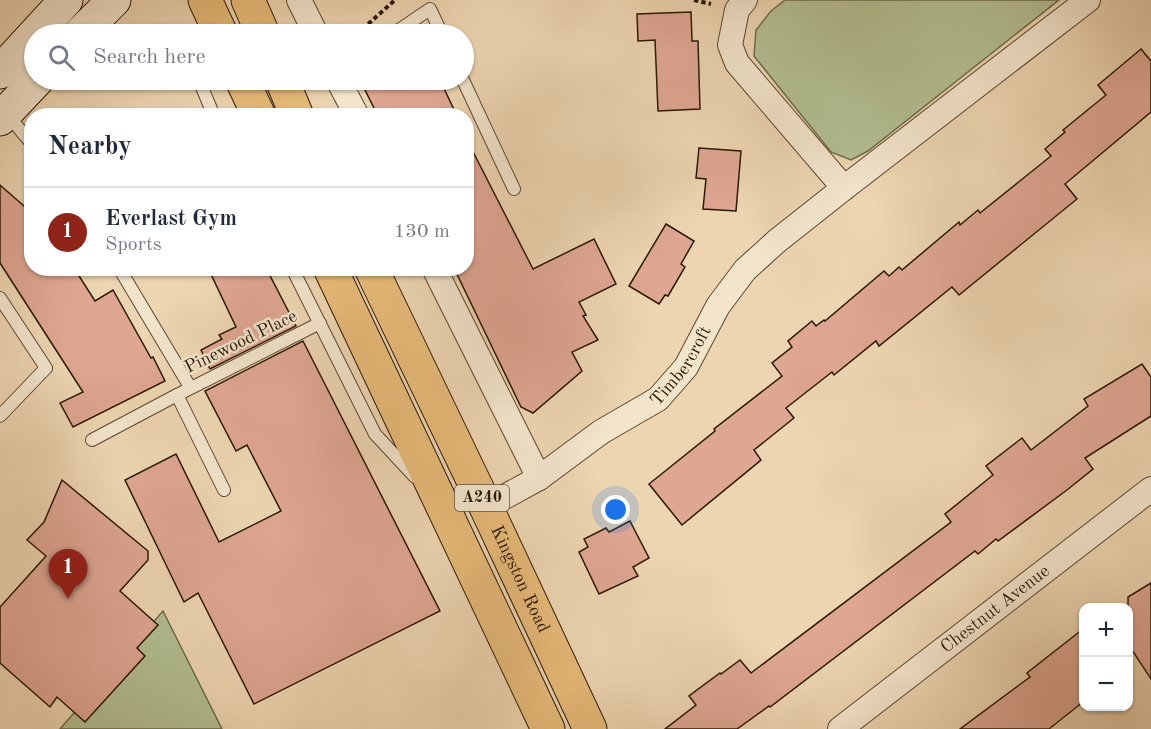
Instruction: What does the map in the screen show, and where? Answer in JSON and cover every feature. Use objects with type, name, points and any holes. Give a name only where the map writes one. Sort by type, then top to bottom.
[{"type":"highway","points":[[205,0],[216,24]]},
{"type":"highway","points":[[248,0],[259,24]]},
{"type":"highway","points":[[247,90],[255,108]]},
{"type":"highway","points":[[286,90],[294,108]]},
{"type":"highway","name":"A240","points":[[334,276],[548,729]]},
{"type":"highway","name":"Kingston Road","points":[[375,276],[590,729]]},
{"type":"main road","points":[[42,24],[53,0]]},
{"type":"main road","points":[[44,24],[66,0]]},
{"type":"main road","points":[[90,24],[114,0]]},
{"type":"main road","points":[[0,72],[24,46]]},
{"type":"main road","points":[[3,116],[28,90]]},
{"type":"street","points":[[299,0],[311,24]]},
{"type":"street","points":[[745,0],[737,10],[730,45],[737,63],[844,188]]},
{"type":"street","name":"Timbercroft","points":[[486,507],[539,478],[602,432],[658,399],[686,367],[718,306],[745,270],[777,241],[844,188],[1088,0]]},
{"type":"street","points":[[343,90],[353,108]]},
{"type":"street","points":[[438,276],[539,478]]},
{"type":"street","name":"Chestnut Avenue","points":[[840,729],[1151,489]]},
{"type":"lane","points":[[408,24],[430,9],[437,24]]},
{"type":"lane","points":[[203,90],[211,108]]},
{"type":"lane","points":[[468,90],[514,189]]},
{"type":"lane","points":[[3,116],[24,136]]},
{"type":"lane","points":[[124,276],[190,387]]},
{"type":"lane","points":[[296,276],[375,434],[439,502]]},
{"type":"lane","points":[[0,298],[46,368],[0,416]]},
{"type":"lane","name":"Pinewood Place","points":[[224,490],[177,395],[320,323]]},
{"type":"lane","points":[[92,440],[177,395]]},
{"type":"path","points":[[368,24],[395,0]]},
{"type":"green space","points":[[785,0],[1059,0],[868,151],[851,160],[831,152],[754,56],[756,30],[771,11]]},
{"type":"green space","points":[[163,611],[222,729],[60,729]]},
{"type":"building","points":[[691,12],[692,41],[698,41],[700,109],[658,111],[655,40],[638,41],[637,14]]},
{"type":"building","points":[[1141,49],[1151,61],[1151,112],[1065,184],[1077,199],[959,295],[952,287],[879,346],[876,341],[834,375],[832,372],[786,408],[794,418],[754,450],[761,460],[682,525],[649,484],[782,376],[772,363],[792,347],[788,341],[812,321],[816,326],[825,321],[884,271],[889,276],[899,267],[902,270],[959,222],[960,225],[978,210],[980,213],[1051,156],[1045,149],[1065,132],[1063,130],[1106,95],[1098,85]]},
{"type":"building","points":[[365,90],[445,90],[453,108],[374,108]]},
{"type":"building","points":[[699,148],[741,151],[736,211],[703,209],[706,179],[696,178]]},
{"type":"building","points":[[474,154],[533,269],[594,239],[616,284],[579,302],[586,315],[583,316],[598,340],[572,352],[582,371],[533,413],[521,407],[458,276],[474,276]]},
{"type":"building","points":[[0,185],[24,206],[24,276],[79,276],[95,301],[113,290],[165,381],[73,427],[60,403],[83,392],[0,263]]},
{"type":"building","points":[[666,224],[694,241],[681,264],[685,267],[668,296],[665,295],[659,304],[629,286]]},
{"type":"building","points":[[212,276],[270,276],[296,326],[210,369],[201,350],[222,339],[219,335],[236,327]]},
{"type":"building","points":[[303,341],[440,611],[254,704],[198,593],[184,602],[125,480],[176,454],[219,542],[281,511],[247,445],[236,451],[205,391]]},
{"type":"building","points":[[1142,364],[1151,377],[1151,416],[1085,458],[1093,469],[1067,490],[998,541],[996,539],[978,554],[975,551],[770,707],[737,729],[665,729],[696,705],[689,696],[720,673],[740,660],[751,673],[951,522],[945,514],[993,475],[986,466],[1022,438],[1031,450],[1088,406],[1084,399]]},
{"type":"building","points":[[62,480],[148,551],[148,560],[120,591],[158,625],[137,648],[145,656],[85,722],[57,697],[50,707],[0,663],[0,607],[46,556],[27,540],[44,522]]},
{"type":"building","points":[[630,521],[649,558],[633,567],[638,576],[599,594],[579,552],[588,547],[584,539],[606,528],[609,532]]},
{"type":"building","points":[[1151,583],[1151,679],[1133,652],[1133,603],[1128,603],[1128,597]]},
{"type":"building","points":[[1079,632],[1079,705],[1049,729],[960,729],[1030,677],[1027,673]]},
{"type":"place","name":"Everlast Gym","points":[[68,599]]}]
